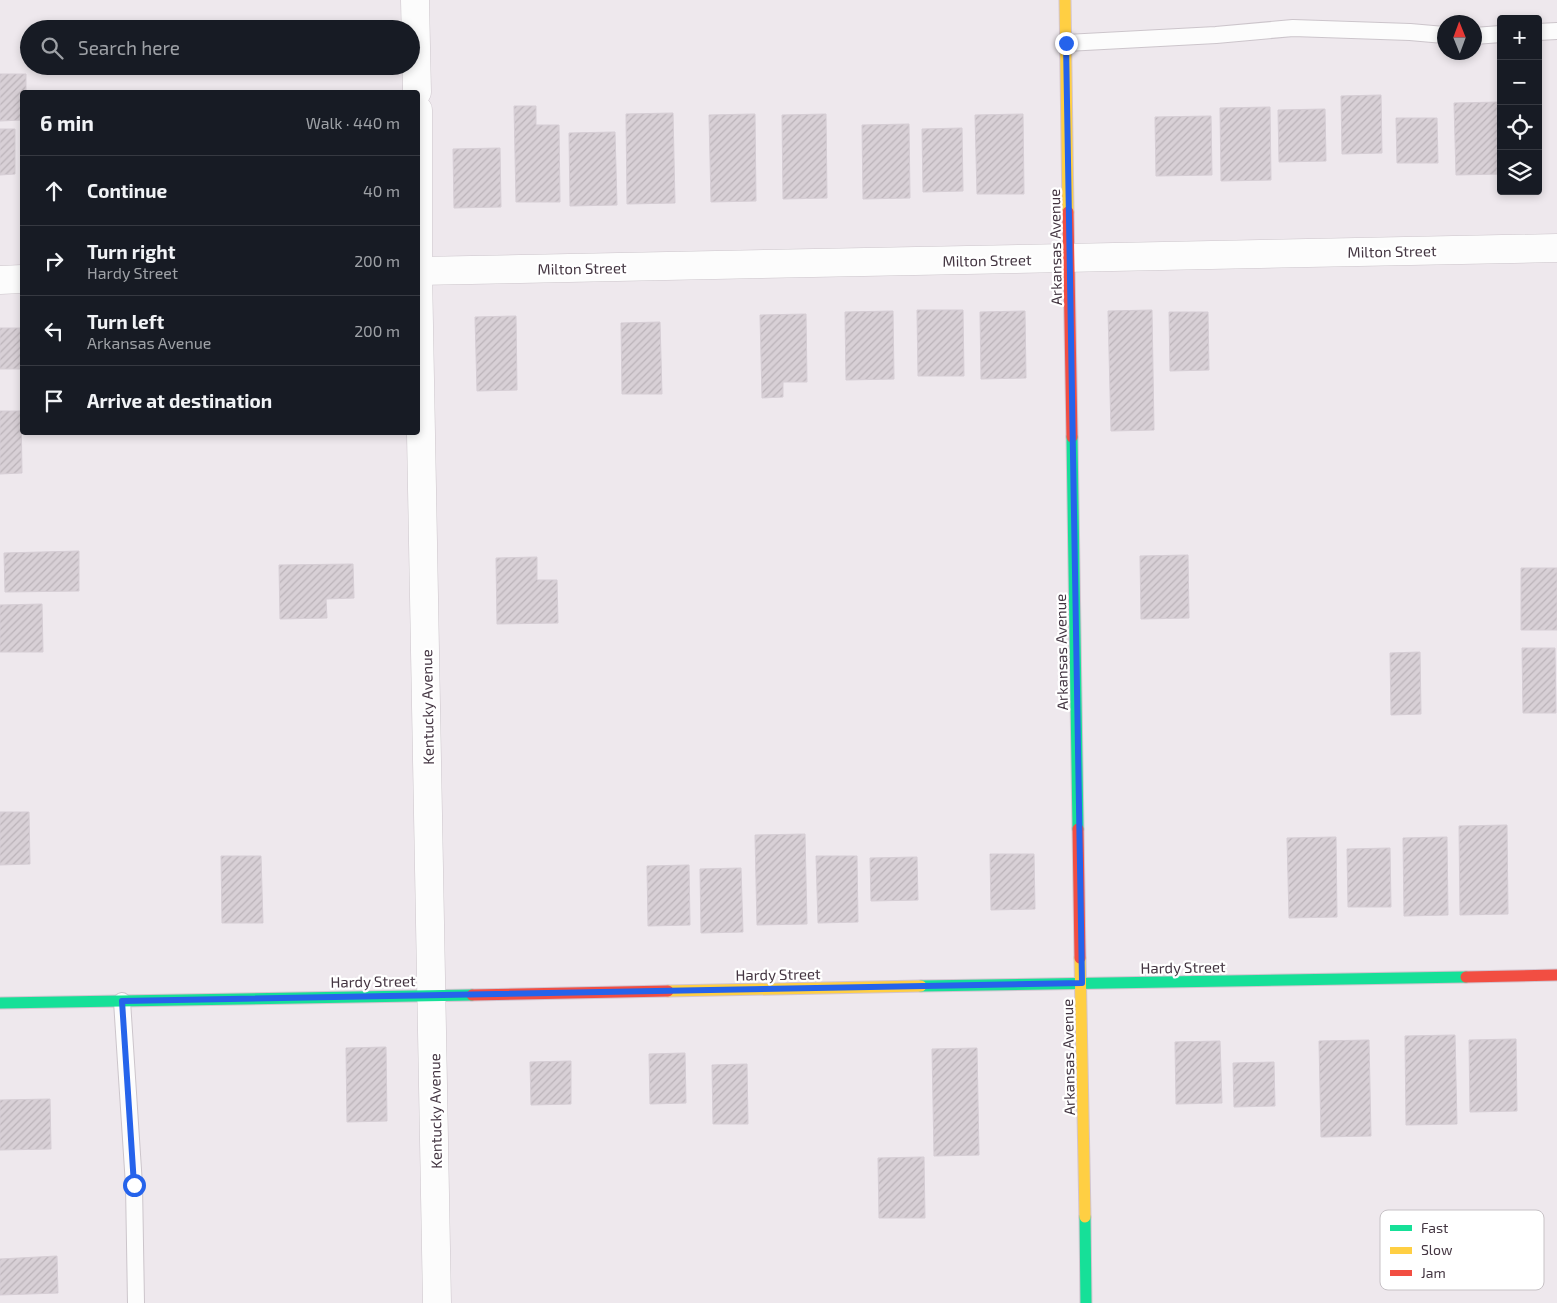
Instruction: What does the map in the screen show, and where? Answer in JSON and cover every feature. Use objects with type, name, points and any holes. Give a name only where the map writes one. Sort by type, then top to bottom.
[{"type":"street","points":[[415,0],[415,20]]},
{"type":"street","name":"Arkansas Avenue","points":[[1065,0],[1086,1303]]},
{"type":"street","points":[[417,75],[417,90]]},
{"type":"street","name":"Milton Street","points":[[420,271],[1557,248]]},
{"type":"street","points":[[0,280],[20,279]]},
{"type":"street","name":"Kentucky Avenue","points":[[420,368],[433,995],[437,1303]]},
{"type":"street","name":"Hardy Street","points":[[0,1003],[1557,975]]},
{"type":"lane","points":[[1066,43],[1216,36],[1294,28],[1437,34]]},
{"type":"lane","points":[[1542,32],[1557,31]]},
{"type":"lane","points":[[1482,35],[1497,34]]},
{"type":"lane","points":[[122,1001],[134,1185],[136,1303]]},
{"type":"building","points":[[0,74],[26,75],[26,90],[20,90],[20,120],[0,121]]},
{"type":"building","points":[[1381,95],[1382,153],[1342,154],[1341,96]]},
{"type":"building","points":[[1497,102],[1497,174],[1456,175],[1454,103]]},
{"type":"building","points":[[514,106],[536,106],[536,125],[559,125],[560,202],[516,202]]},
{"type":"building","points":[[1270,107],[1271,180],[1221,181],[1220,108]]},
{"type":"building","points":[[1325,109],[1326,161],[1279,162],[1278,110]]},
{"type":"building","points":[[673,113],[675,203],[627,204],[626,114]]},
{"type":"building","points":[[755,114],[756,201],[711,202],[709,115]]},
{"type":"building","points":[[826,114],[827,198],[783,199],[782,115]]},
{"type":"building","points":[[1023,114],[1024,194],[977,194],[975,115]]},
{"type":"building","points":[[1211,116],[1212,175],[1156,176],[1155,117]]},
{"type":"building","points":[[1396,118],[1437,118],[1438,163],[1397,163]]},
{"type":"building","points":[[909,124],[910,198],[863,199],[862,125]]},
{"type":"building","points":[[962,128],[963,191],[923,192],[922,129]]},
{"type":"building","points":[[0,129],[15,129],[15,174],[0,175]]},
{"type":"building","points":[[615,132],[617,205],[570,206],[569,133]]},
{"type":"building","points":[[500,148],[501,207],[454,208],[453,149]]},
{"type":"building","points":[[917,310],[963,310],[964,376],[918,376]]},
{"type":"building","points":[[1152,310],[1154,430],[1111,431],[1108,311]]},
{"type":"building","points":[[893,311],[894,379],[846,380],[845,312]]},
{"type":"building","points":[[1025,311],[1026,378],[981,379],[980,312]]},
{"type":"building","points":[[1169,312],[1208,312],[1209,370],[1170,371]]},
{"type":"building","points":[[806,314],[807,382],[783,382],[783,397],[762,398],[760,315]]},
{"type":"building","points":[[516,316],[517,390],[477,391],[475,317]]},
{"type":"building","points":[[660,322],[662,394],[622,394],[621,323]]},
{"type":"building","points":[[0,328],[20,328],[20,369],[0,369]]},
{"type":"building","points":[[0,411],[20,411],[22,473],[0,474]]},
{"type":"building","points":[[79,551],[79,591],[5,592],[4,553]]},
{"type":"building","points":[[1188,555],[1189,618],[1141,619],[1140,556]]},
{"type":"building","points":[[537,557],[537,580],[557,580],[558,623],[497,624],[496,558]]},
{"type":"building","points":[[353,564],[354,598],[326,599],[327,618],[280,619],[279,565]]},
{"type":"building","points":[[1521,568],[1557,568],[1557,630],[1521,630]]},
{"type":"building","points":[[42,604],[43,652],[0,652],[0,605]]},
{"type":"building","points":[[1522,648],[1555,648],[1556,713],[1523,713]]},
{"type":"building","points":[[1420,652],[1421,714],[1391,715],[1390,653]]},
{"type":"building","points":[[0,812],[29,812],[30,864],[0,865]]},
{"type":"building","points":[[1507,825],[1508,914],[1460,915],[1459,826]]},
{"type":"building","points":[[805,834],[807,924],[757,925],[755,835]]},
{"type":"building","points":[[1336,837],[1337,917],[1289,918],[1287,838]]},
{"type":"building","points":[[1447,837],[1448,915],[1404,916],[1403,838]]},
{"type":"building","points":[[1390,848],[1391,907],[1348,907],[1347,849]]},
{"type":"building","points":[[990,854],[1034,854],[1035,909],[991,910]]},
{"type":"building","points":[[221,856],[261,856],[263,923],[222,923]]},
{"type":"building","points":[[816,856],[857,856],[858,922],[818,923]]},
{"type":"building","points":[[917,857],[918,900],[871,901],[870,858]]},
{"type":"building","points":[[689,865],[690,925],[648,926],[647,866]]},
{"type":"building","points":[[741,868],[743,932],[701,933],[700,869]]},
{"type":"building","points":[[1455,1035],[1457,1124],[1406,1125],[1405,1036]]},
{"type":"building","points":[[1516,1039],[1517,1111],[1470,1112],[1469,1040]]},
{"type":"building","points":[[1369,1040],[1371,1136],[1321,1137],[1319,1041]]},
{"type":"building","points":[[1220,1041],[1222,1103],[1176,1104],[1175,1042]]},
{"type":"building","points":[[386,1047],[387,1121],[347,1122],[346,1048]]},
{"type":"building","points":[[977,1048],[979,1155],[934,1156],[932,1049]]},
{"type":"building","points":[[685,1053],[686,1103],[650,1104],[649,1054]]},
{"type":"building","points":[[571,1061],[571,1104],[531,1105],[530,1062]]},
{"type":"building","points":[[1274,1062],[1275,1106],[1234,1107],[1233,1063]]},
{"type":"building","points":[[747,1064],[748,1124],[713,1124],[712,1065]]},
{"type":"building","points":[[50,1099],[51,1149],[0,1150],[0,1100]]},
{"type":"building","points":[[924,1157],[925,1218],[879,1218],[878,1158]]},
{"type":"building","points":[[57,1256],[58,1293],[0,1295],[0,1259]]},
{"type":"traffic: fast","points":[[1072,437],[1078,829]]},
{"type":"traffic: fast","points":[[921,986],[1466,977]]},
{"type":"traffic: fast","points":[[0,1003],[472,995]]},
{"type":"traffic: fast","points":[[1085,1217],[1086,1303]]},
{"type":"traffic: slow","points":[[1065,0],[1068,212]]},
{"type":"traffic: slow","points":[[1080,958],[1085,1217]]},
{"type":"traffic: slow","points":[[668,991],[921,986]]},
{"type":"traffic: jam","points":[[1068,212],[1072,437]]},
{"type":"traffic: jam","points":[[1078,829],[1080,958]]},
{"type":"traffic: jam","points":[[1466,977],[1557,975]]},
{"type":"traffic: jam","points":[[472,995],[668,991]]},
{"type":"route","points":[[134,1185],[122,1001],[1082,983],[1066,43]]}]
